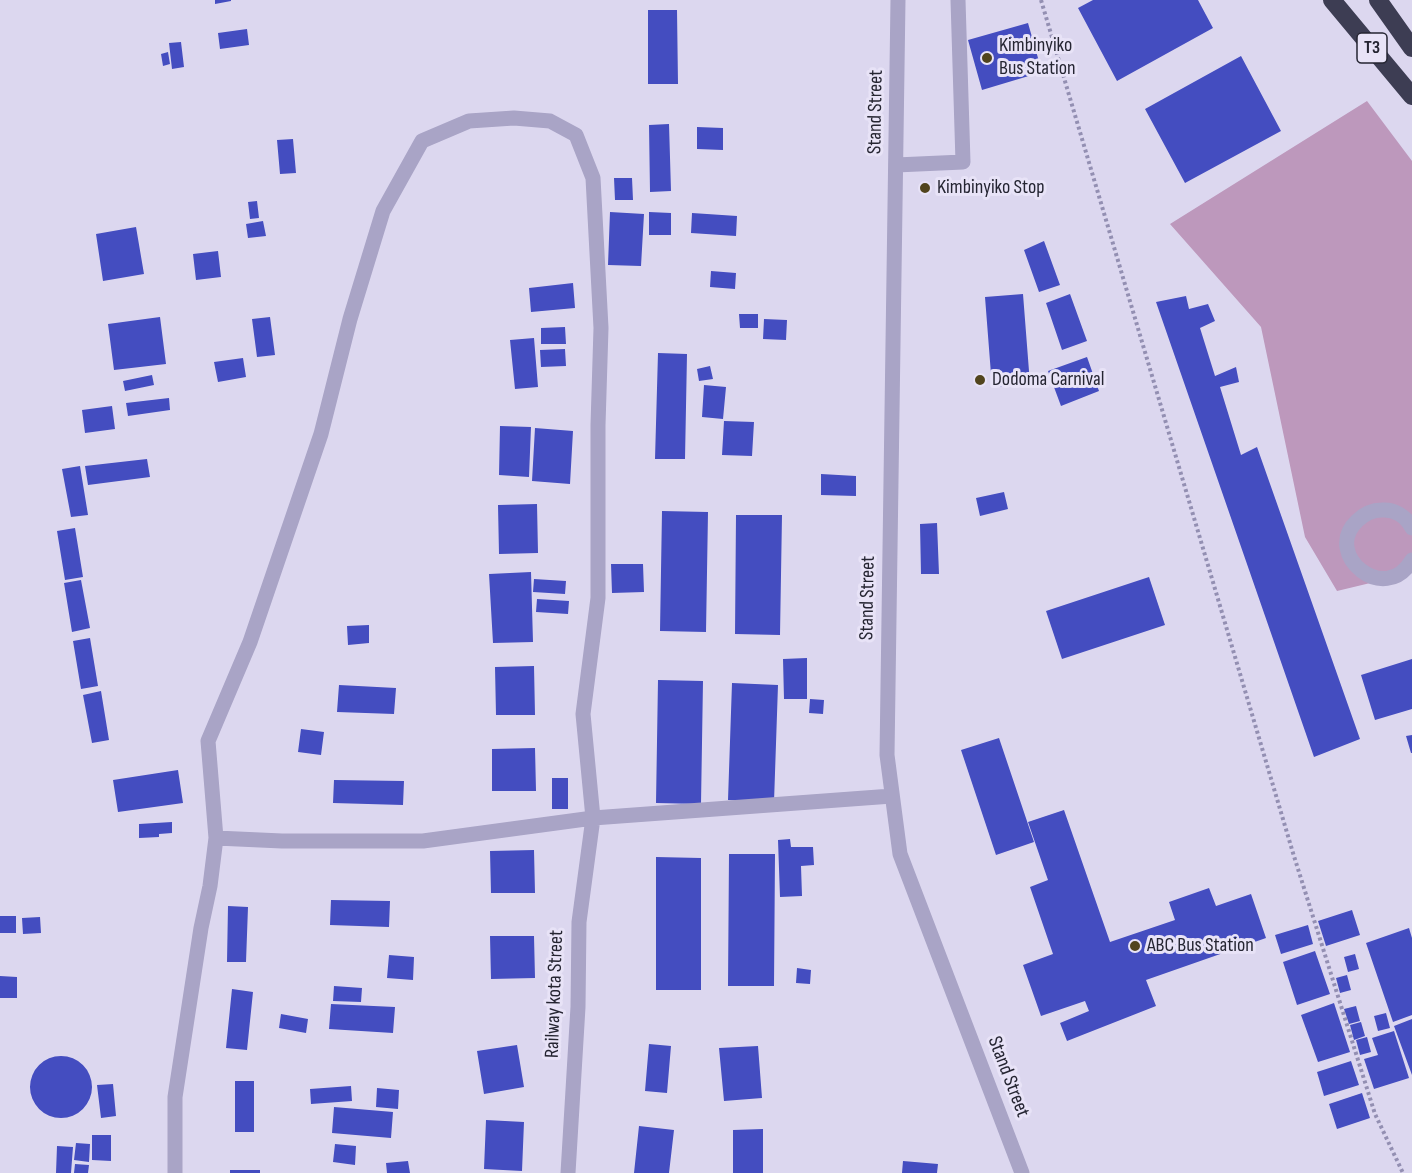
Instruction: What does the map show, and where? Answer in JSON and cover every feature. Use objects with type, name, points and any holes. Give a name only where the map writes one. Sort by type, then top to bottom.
[{"type":"highway","name":"T3","points":[[1332,0],[1412,96]]},
{"type":"highway","name":"T3","points":[[1378,0],[1412,48]]},
{"type":"street","name":"Stand Street","points":[[898,0],[887,755],[900,854],[1022,1173]]},
{"type":"street","points":[[896,165],[963,162],[958,0]]},
{"type":"street","name":"Railway kota Street","points":[[175,1173],[175,1096],[216,838],[208,741],[250,642],[321,434],[350,319],[383,211],[422,141],[469,121],[514,118],[550,121],[576,135],[593,178],[601,328],[598,598],[583,714],[593,818],[579,922],[578,1007],[568,1173]]},
{"type":"street","points":[[1412,525],[1401,515],[1389,510],[1369,512],[1353,524],[1348,537],[1348,551],[1353,563],[1363,573],[1375,578],[1389,578],[1401,573],[1412,560]]},
{"type":"street","points":[[216,838],[282,841],[423,841],[593,818],[892,796]]},
{"type":"path","points":[[1041,0],[1296,865],[1375,1114],[1403,1173]]},
{"type":"shaded area","points":[[1367,101],[1412,161],[1412,573],[1337,591],[1305,537],[1261,327],[1170,224]]},
{"type":"building","points":[[215,0],[231,0],[231,1],[215,4]]},
{"type":"building","points":[[1093,0],[1198,0],[1213,28],[1117,81],[1078,8]]},
{"type":"building","points":[[648,10],[677,10],[678,84],[648,84]]},
{"type":"building","points":[[1028,23],[1042,72],[982,90],[968,40]]},
{"type":"building","points":[[247,29],[249,45],[220,49],[218,33]]},
{"type":"building","points":[[181,42],[184,67],[172,69],[169,43]]},
{"type":"building","points":[[168,52],[170,64],[163,66],[161,54]]},
{"type":"building","points":[[1241,56],[1281,131],[1185,183],[1145,109]]},
{"type":"building","points":[[669,124],[671,191],[650,192],[649,125]]},
{"type":"building","points":[[697,127],[723,128],[723,150],[697,149]]},
{"type":"building","points":[[293,139],[296,173],[280,174],[277,140]]},
{"type":"building","points":[[614,178],[632,178],[633,200],[615,200]]},
{"type":"building","points":[[257,201],[259,218],[250,219],[248,202]]},
{"type":"building","points":[[610,212],[644,214],[641,266],[608,265]]},
{"type":"building","points":[[649,212],[671,213],[671,235],[649,235]]},
{"type":"building","points":[[692,213],[737,216],[736,236],[691,233]]},
{"type":"building","points":[[263,221],[266,236],[248,238],[246,224]]},
{"type":"building","points":[[136,227],[144,274],[103,281],[96,234]]},
{"type":"building","points":[[1044,241],[1060,285],[1039,292],[1024,250]]},
{"type":"building","points":[[218,251],[221,277],[196,280],[193,254]]},
{"type":"building","points":[[711,271],[736,273],[735,289],[710,287]]},
{"type":"building","points":[[573,283],[575,308],[531,312],[529,288]]},
{"type":"building","points":[[1023,294],[1030,384],[992,387],[985,297]]},
{"type":"building","points":[[1070,294],[1087,341],[1062,350],[1046,303]]},
{"type":"building","points":[[1186,296],[1189,309],[1208,304],[1215,321],[1200,328],[1215,376],[1236,367],[1239,382],[1220,387],[1241,455],[1257,447],[1360,739],[1314,757],[1156,302]]},
{"type":"building","points":[[739,314],[758,314],[758,328],[740,328]]},
{"type":"building","points":[[160,317],[166,364],[114,370],[108,324]]},
{"type":"building","points":[[270,317],[275,355],[257,357],[252,319]]},
{"type":"building","points":[[764,319],[787,320],[786,340],[763,339]]},
{"type":"building","points":[[565,327],[566,344],[541,344],[541,328]]},
{"type":"building","points":[[534,338],[538,387],[515,389],[510,340]]},
{"type":"building","points":[[565,349],[566,366],[541,367],[540,350]]},
{"type":"building","points":[[658,353],[687,354],[685,459],[655,459]]},
{"type":"building","points":[[1087,357],[1099,391],[1061,406],[1048,371]]},
{"type":"building","points":[[243,358],[246,377],[218,382],[214,362]]},
{"type":"building","points":[[710,366],[713,379],[699,381],[697,369]]},
{"type":"building","points":[[152,375],[154,385],[125,391],[123,381]]},
{"type":"building","points":[[704,385],[726,387],[723,419],[702,417]]},
{"type":"building","points":[[169,398],[170,410],[128,416],[126,403]]},
{"type":"building","points":[[112,406],[115,429],[85,433],[82,410]]},
{"type":"building","points":[[724,421],[754,422],[752,456],[722,455]]},
{"type":"building","points":[[500,426],[531,427],[529,477],[499,475]]},
{"type":"building","points":[[535,428],[573,431],[570,484],[532,481]]},
{"type":"building","points":[[147,459],[150,477],[88,485],[85,466]]},
{"type":"building","points":[[80,466],[88,515],[71,517],[62,469]]},
{"type":"building","points":[[821,474],[856,476],[856,496],[821,495]]},
{"type":"building","points":[[1004,492],[1008,509],[980,516],[976,498]]},
{"type":"building","points":[[537,504],[538,553],[499,554],[498,505]]},
{"type":"building","points":[[662,511],[708,512],[706,632],[660,631]]},
{"type":"building","points":[[736,515],[782,515],[780,635],[735,634]]},
{"type":"building","points":[[937,523],[939,574],[921,574],[920,524]]},
{"type":"building","points":[[75,528],[83,577],[65,580],[57,531]]},
{"type":"building","points":[[611,564],[643,564],[644,592],[612,593]]},
{"type":"building","points":[[531,572],[533,642],[493,643],[489,574]]},
{"type":"building","points":[[1149,577],[1165,625],[1062,659],[1046,611]]},
{"type":"building","points":[[534,579],[566,581],[565,594],[533,592]]},
{"type":"building","points":[[81,580],[90,628],[72,632],[64,583]]},
{"type":"building","points":[[537,599],[569,601],[568,614],[536,612]]},
{"type":"building","points":[[369,625],[369,643],[348,645],[347,626]]},
{"type":"building","points":[[90,638],[98,686],[81,689],[73,641]]},
{"type":"building","points":[[807,658],[807,699],[784,699],[783,659]]},
{"type":"building","points":[[1412,659],[1412,709],[1375,720],[1361,675]]},
{"type":"building","points":[[534,666],[535,715],[496,715],[495,667]]},
{"type":"building","points":[[658,680],[703,681],[701,804],[656,803]]},
{"type":"building","points":[[732,683],[778,685],[774,802],[728,800]]},
{"type":"building","points":[[339,685],[396,688],[394,714],[337,712]]},
{"type":"building","points":[[101,691],[109,740],[92,743],[83,695]]},
{"type":"building","points":[[810,699],[824,700],[823,714],[809,713]]},
{"type":"building","points":[[301,729],[324,732],[321,755],[298,752]]},
{"type":"building","points":[[1412,735],[1412,753],[1411,753],[1406,736]]},
{"type":"building","points":[[999,738],[1034,842],[996,855],[961,750]]},
{"type":"building","points":[[535,748],[536,791],[492,791],[492,749]]},
{"type":"building","points":[[178,770],[183,803],[118,812],[113,780]]},
{"type":"building","points":[[552,778],[568,778],[568,809],[552,809]]},
{"type":"building","points":[[334,780],[404,781],[403,805],[333,803]]},
{"type":"building","points":[[1064,810],[1110,942],[1175,920],[1169,902],[1209,888],[1216,906],[1251,894],[1266,938],[1146,980],[1156,1006],[1067,1041],[1060,1023],[1089,1011],[1085,1001],[1041,1016],[1023,965],[1053,954],[1030,887],[1048,880],[1028,822]]},
{"type":"building","points":[[172,822],[172,833],[159,834],[159,837],[139,838],[139,824]]},
{"type":"building","points":[[790,839],[791,847],[813,847],[814,865],[801,866],[802,896],[780,897],[778,840]]},
{"type":"building","points":[[534,850],[535,893],[491,893],[490,851]]},
{"type":"building","points":[[729,854],[775,854],[774,986],[728,986]]},
{"type":"building","points":[[656,857],[701,858],[701,990],[656,990]]},
{"type":"building","points":[[331,900],[390,901],[389,927],[330,925]]},
{"type":"building","points":[[228,906],[248,907],[246,962],[227,962]]},
{"type":"building","points":[[1352,910],[1360,935],[1326,946],[1318,921]]},
{"type":"building","points":[[0,916],[16,916],[16,933],[0,933]]},
{"type":"building","points":[[40,917],[41,933],[23,934],[22,918]]},
{"type":"building","points":[[1308,925],[1313,944],[1281,954],[1275,935]]},
{"type":"building","points":[[1409,928],[1412,938],[1412,1015],[1393,1022],[1366,943]]},
{"type":"building","points":[[490,936],[534,936],[535,978],[491,979]]},
{"type":"building","points":[[1315,951],[1330,994],[1297,1005],[1283,962]]},
{"type":"building","points":[[1355,954],[1359,969],[1348,972],[1344,957]]},
{"type":"building","points":[[389,955],[414,957],[413,980],[387,978]]},
{"type":"building","points":[[797,968],[811,970],[810,984],[796,983]]},
{"type":"building","points":[[1347,975],[1351,990],[1340,993],[1336,978]]},
{"type":"building","points":[[0,976],[17,977],[17,998],[0,998]]},
{"type":"building","points":[[334,986],[362,988],[361,1002],[333,1001]]},
{"type":"building","points":[[232,989],[253,992],[247,1050],[226,1048]]},
{"type":"building","points":[[1334,1003],[1350,1052],[1318,1062],[1301,1015]]},
{"type":"building","points":[[331,1004],[395,1007],[393,1033],[329,1029]]},
{"type":"building","points":[[1356,1006],[1360,1021],[1349,1024],[1344,1009]]},
{"type":"building","points":[[1386,1013],[1390,1028],[1378,1031],[1374,1016]]},
{"type":"building","points":[[281,1014],[308,1019],[306,1033],[279,1028]]},
{"type":"building","points":[[1412,1019],[1412,1075],[1394,1026]]},
{"type":"building","points":[[1361,1022],[1365,1036],[1354,1040],[1350,1025]]},
{"type":"building","points":[[1394,1031],[1409,1078],[1374,1089],[1364,1059],[1378,1055],[1372,1038]]},
{"type":"building","points":[[1367,1037],[1371,1052],[1360,1055],[1356,1040]]},
{"type":"building","points":[[649,1044],[671,1046],[667,1093],[645,1091]]},
{"type":"building","points":[[517,1045],[524,1087],[484,1094],[477,1051]]},
{"type":"building","points":[[758,1046],[762,1098],[724,1101],[719,1048]]},
{"type":"building","points":[[55,1056],[67,1056],[83,1065],[90,1075],[92,1087],[90,1099],[83,1109],[67,1118],[55,1118],[44,1113],[35,1104],[30,1093],[30,1081],[35,1070],[44,1061]]},
{"type":"building","points":[[1351,1061],[1359,1085],[1324,1096],[1317,1072]]},
{"type":"building","points":[[235,1081],[254,1081],[254,1132],[235,1132]]},
{"type":"building","points":[[113,1084],[116,1116],[101,1118],[97,1085]]},
{"type":"building","points":[[351,1086],[352,1101],[311,1104],[310,1089]]},
{"type":"building","points":[[377,1088],[399,1090],[398,1109],[376,1107]]},
{"type":"building","points":[[1362,1093],[1370,1118],[1337,1129],[1329,1104]]},
{"type":"building","points":[[334,1107],[393,1112],[391,1138],[332,1133]]},
{"type":"building","points":[[486,1120],[524,1122],[522,1171],[484,1169]]},
{"type":"building","points":[[639,1126],[674,1130],[669,1173],[634,1173]]},
{"type":"building","points":[[763,1129],[763,1173],[733,1173],[733,1130]]},
{"type":"building","points":[[92,1135],[111,1135],[111,1161],[92,1160]]},
{"type":"building","points":[[76,1143],[90,1144],[89,1162],[74,1160]]},
{"type":"building","points":[[335,1144],[356,1146],[355,1165],[333,1162]]},
{"type":"building","points":[[57,1146],[73,1147],[71,1173],[56,1173]]},
{"type":"building","points":[[408,1161],[410,1173],[387,1173],[386,1163]]},
{"type":"building","points":[[903,1161],[938,1164],[937,1173],[902,1173]]},
{"type":"building","points":[[75,1164],[89,1165],[88,1173],[74,1173]]},
{"type":"building","points":[[230,1170],[260,1170],[260,1173],[230,1173]]},
{"type":"place","name":"Kimbinyiko Bus Station","points":[[987,58]]},
{"type":"place","name":"Kimbinyiko Stop","points":[[925,188]]},
{"type":"place","name":"Dodoma Carnival","points":[[980,380]]},
{"type":"place","name":"ABC Bus Station","points":[[1135,946]]}]
